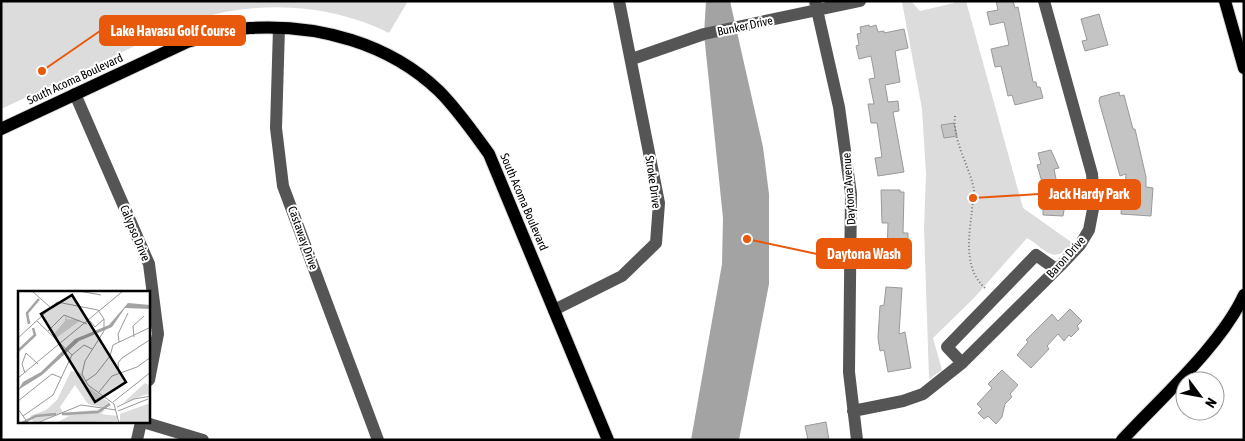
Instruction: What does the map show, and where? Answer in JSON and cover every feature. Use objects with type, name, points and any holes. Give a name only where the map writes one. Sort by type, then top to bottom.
[{"type":"main road","points":[[1225,1],[1244,68]]},
{"type":"main road","name":"South Acoma Boulevard","points":[[1,129],[187,42],[249,28],[279,28],[338,35],[373,47],[405,66],[438,90],[466,121],[489,154],[608,440]]},
{"type":"main road","points":[[1122,440],[1212,343],[1236,311],[1244,295]]},
{"type":"street","name":"Stroke Drive","points":[[554,310],[622,276],[656,243],[659,203],[619,1]]},
{"type":"street","name":"Bunker Drive","points":[[632,59],[704,34],[816,6],[860,1]]},
{"type":"street","name":"Baron Drive","points":[[853,411],[903,401],[923,394],[962,363],[1080,245],[1089,230],[1094,209],[1092,174],[1044,1]]},
{"type":"street","name":"Daytona Avenue","points":[[816,6],[839,107],[852,194],[849,372],[857,440]]},
{"type":"street","name":"Castaway Drive","points":[[279,28],[276,128],[283,186],[378,440]]},
{"type":"street","name":"Calypso Drive","points":[[75,94],[149,264],[158,334],[150,375]]},
{"type":"street","points":[[962,363],[947,347],[1036,255],[1056,269]]},
{"type":"street","points":[[137,440],[141,424]]},
{"type":"street","points":[[149,424],[203,440]]},
{"type":"path","points":[[955,116],[958,137],[974,190],[969,242],[974,278],[995,298]]},
{"type":"shaded area","points":[[1,1],[408,1],[389,33],[343,16],[294,8],[245,9],[197,19],[166,31],[1,109]]},
{"type":"shaded area","points":[[706,1],[730,1],[763,147],[769,194],[769,284],[739,440],[691,440],[722,264],[723,218],[704,34]]},
{"type":"shaded area","points":[[911,1],[920,11],[954,3],[953,1],[966,1],[1023,208],[1074,244],[1060,254],[1054,255],[1027,238],[974,298],[933,338],[942,370],[929,379],[924,228],[926,174],[922,109],[902,2]]},
{"type":"building","points":[[996,1],[1013,1],[1015,8],[1018,7],[1033,82],[1036,82],[1037,87],[1040,87],[1043,98],[1015,105],[1012,95],[1008,96],[1001,66],[995,67],[991,49],[1009,45],[1004,22],[990,25],[987,12],[998,10]]},
{"type":"building","points":[[1099,14],[1108,45],[1085,51],[1082,41],[1087,40],[1081,19]]},
{"type":"building","points":[[869,25],[870,27],[876,25],[878,32],[884,31],[884,33],[904,29],[908,48],[895,51],[900,82],[885,85],[888,102],[898,101],[899,111],[893,112],[904,172],[878,176],[875,158],[882,157],[877,123],[871,123],[868,104],[874,104],[869,79],[875,78],[871,56],[859,59],[856,46],[859,45],[857,34],[861,33],[860,27]]},
{"type":"building","points":[[1119,92],[1120,96],[1124,95],[1133,129],[1135,129],[1146,177],[1146,187],[1153,188],[1151,216],[1121,214],[1122,195],[1125,195],[1126,174],[1120,176],[1099,101],[1100,97]]},
{"type":"building","points":[[954,123],[957,136],[944,138],[941,125]]},
{"type":"building","points":[[1051,150],[1059,168],[1054,169],[1057,184],[1063,184],[1062,199],[1066,199],[1063,216],[1043,215],[1043,207],[1040,207],[1042,182],[1037,165],[1041,164],[1038,153]]},
{"type":"building","points":[[881,190],[900,190],[900,192],[904,192],[903,233],[908,233],[907,269],[881,268],[881,256],[887,256],[888,223],[882,223]]},
{"type":"building","points":[[886,287],[902,288],[899,334],[905,332],[911,368],[888,372],[884,350],[880,351],[878,338],[880,306],[884,305]]},
{"type":"building","points":[[1070,309],[1082,321],[1077,326],[1079,329],[1071,337],[1069,335],[1064,341],[1058,334],[1047,346],[1049,349],[1031,368],[1017,355],[1028,342],[1026,340],[1052,314],[1058,321]]},
{"type":"building","points":[[1002,370],[1018,385],[1010,394],[1012,397],[1005,404],[1002,417],[996,424],[988,416],[984,419],[978,413],[982,409],[977,404],[992,388],[988,384]]},
{"type":"building","points":[[826,422],[829,440],[808,440],[805,426]]},
{"type":"place","name":"Lake Havasu Golf Course","points":[[42,71]]},
{"type":"place","name":"Jack Hardy Park","points":[[973,198]]},
{"type":"place","name":"Daytona Wash","points":[[747,239]]}]
